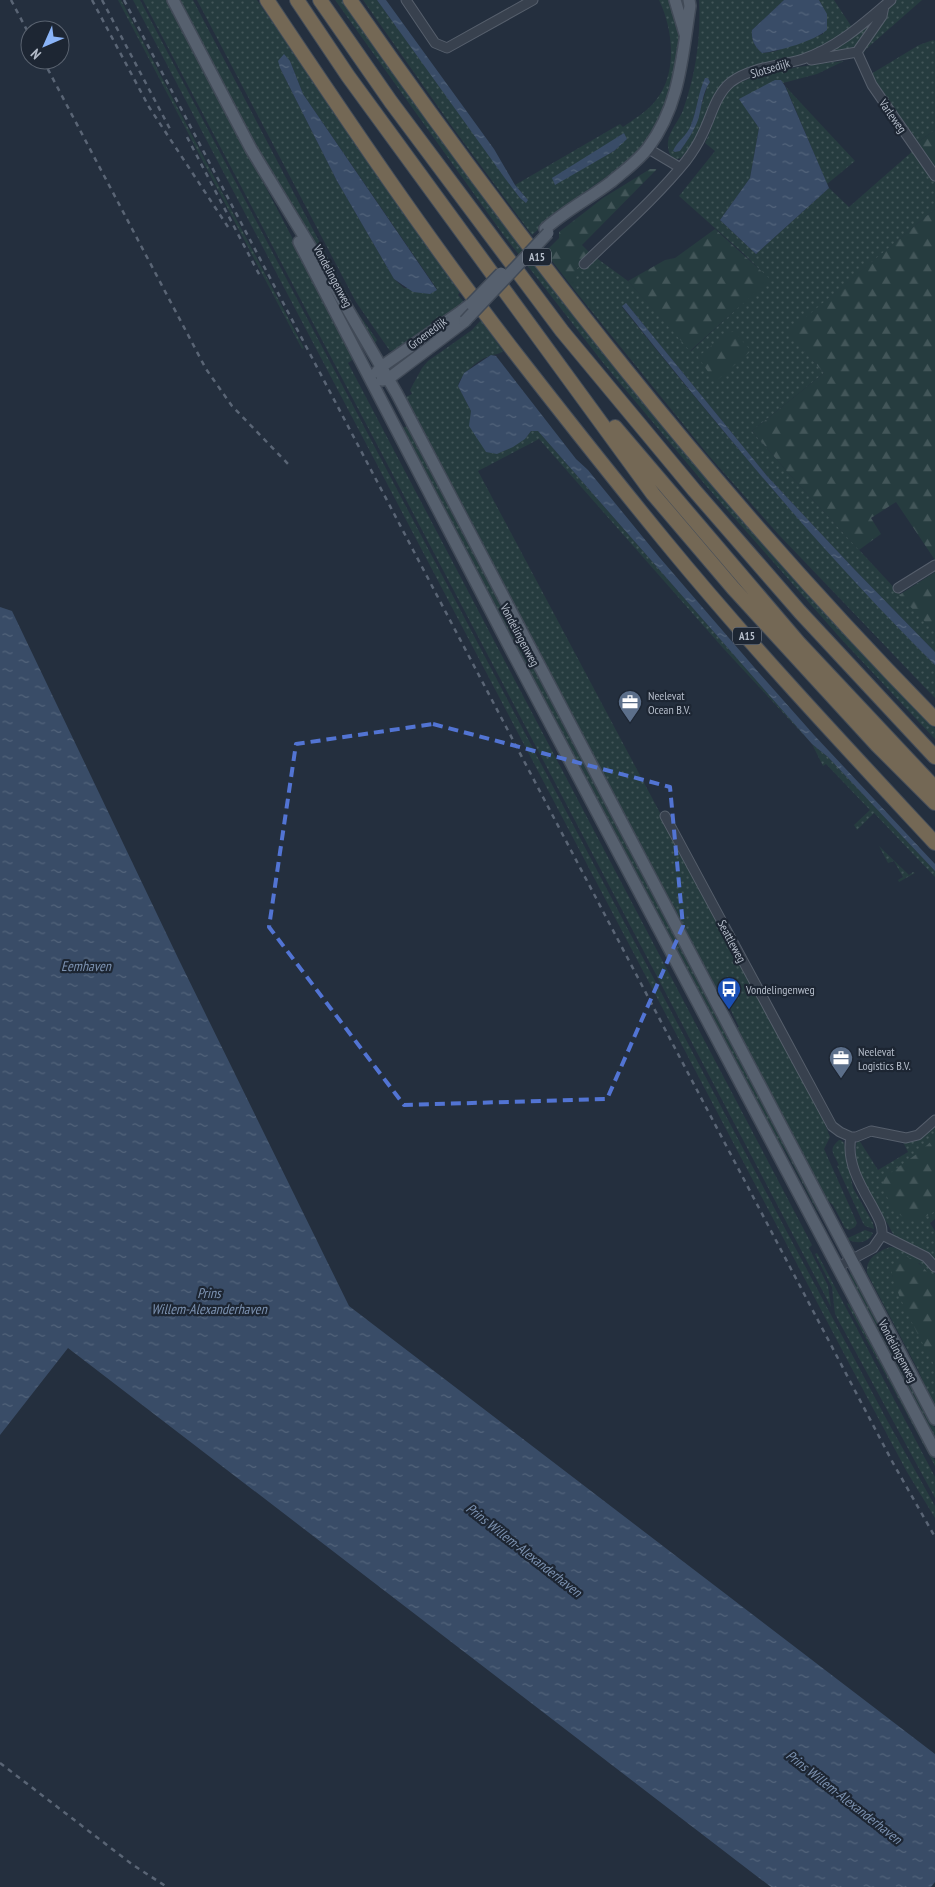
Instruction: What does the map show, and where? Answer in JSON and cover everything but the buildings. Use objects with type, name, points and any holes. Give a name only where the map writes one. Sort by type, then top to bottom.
[{"type":"highway","name":"A15","points":[[267,0],[384,173],[516,354],[665,541],[721,607],[935,843]]},
{"type":"highway","name":"A15","points":[[297,0],[348,76],[653,494],[733,588],[877,745],[935,804]]},
{"type":"highway","name":"A15","points":[[320,0],[391,102],[562,331],[694,490],[794,605],[935,757]]},
{"type":"highway","name":"A15","points":[[350,0],[482,185],[675,432],[826,605],[886,669],[935,712]]},
{"type":"highway","name":"A15","points":[[528,322],[798,642],[935,788]]},
{"type":"highway","points":[[886,669],[935,719]]},
{"type":"main road","name":"Vondelingenweg","points":[[173,0],[251,149],[388,379],[935,1419]]},
{"type":"main road","points":[[675,0],[685,36]]},
{"type":"main road","name":"Groenedijk","points":[[372,380],[381,367],[462,317],[471,304],[547,231],[566,214],[633,164],[647,148],[664,119],[678,85],[690,6],[689,0]]},
{"type":"main road","name":"Vondelingenweg","points":[[251,149],[257,164],[372,380],[503,634],[935,1451]]},
{"type":"main road","name":"Groenedijk","points":[[388,379],[462,317],[547,231]]},
{"type":"main road","points":[[372,352],[385,356],[397,356]]},
{"type":"main road","points":[[372,380],[388,379]]},
{"type":"street","points":[[406,0],[435,43],[448,48],[533,0]]},
{"type":"street","name":"Slotsedijk","points":[[584,264],[685,161],[703,135],[724,88],[732,81],[752,72],[803,59],[840,41],[891,0]]},
{"type":"street","points":[[803,59],[810,60],[857,52],[882,16],[884,6]]},
{"type":"street","name":"Varleweg","points":[[857,52],[872,85],[935,176]]},
{"type":"street","points":[[647,148],[679,167]]},
{"type":"street","points":[[898,588],[935,565]]},
{"type":"street","name":"Seattleweg","points":[[665,816],[827,1118],[840,1132],[850,1137]]},
{"type":"street","points":[[838,1267],[873,1248],[882,1235],[882,1226],[855,1173],[850,1153],[850,1137],[856,1137],[871,1131],[912,1138],[935,1120]]},
{"type":"street","points":[[882,1235],[926,1257],[935,1267]]},
{"type":"highlighted area","points":[[433,724],[670,787],[683,926],[607,1099],[404,1105],[269,927],[296,744]]},
{"type":"green space","points":[[118,0],[121,0],[304,348],[302,349]]},
{"type":"green space","points":[[133,0],[140,0],[788,1234],[935,1506],[935,1518],[907,1472],[850,1365]]},
{"type":"green space","points":[[143,0],[168,0],[355,358],[348,363],[812,1245],[809,1248],[828,1286],[831,1307]]},
{"type":"green space","points":[[177,0],[193,0],[353,306],[377,340],[373,346],[258,153]]},
{"type":"green space","points":[[197,0],[257,0],[460,292],[458,295],[464,302],[397,349],[390,351],[356,302]],"holes":[[[290,61],[303,94],[437,289],[404,288],[394,279],[337,181],[280,68]]]},
{"type":"green space","points":[[335,0],[343,0],[479,191],[622,378],[775,558],[935,728],[935,739],[842,640],[707,487],[604,364],[502,233]]},
{"type":"green space","points":[[363,0],[377,0],[520,198],[528,200],[515,185],[620,124],[623,127],[645,111],[656,100],[668,77],[671,51],[668,24],[659,0],[670,0],[680,31],[679,53],[666,106],[647,143],[633,158],[562,208],[532,235],[453,128]],"holes":[[[622,134],[626,139],[614,151],[555,184]]]},
{"type":"green space","points":[[699,0],[784,0],[752,30],[754,43],[762,53],[773,52],[823,34],[822,5],[819,0],[834,0],[853,29],[821,50],[736,76],[686,152],[681,158],[673,160],[668,149],[668,142],[670,133],[682,111],[692,81],[697,54]],"holes":[[[705,79],[710,82],[690,135],[680,151],[674,151],[690,129]]]},
{"type":"green space","points":[[896,0],[922,0],[865,50],[864,53],[863,50],[889,6]]},
{"type":"green space","points":[[878,15],[861,44],[852,50],[814,58]]},
{"type":"green space","points":[[935,41],[935,130],[918,142],[871,74],[919,45]]},
{"type":"green space","points":[[844,61],[817,74],[783,83],[781,80],[740,99],[759,128],[750,178],[720,220],[756,254],[829,188],[849,207],[914,150],[935,182],[935,209],[788,333],[824,373],[752,431],[790,475],[935,632],[935,652],[767,476],[626,303],[622,307],[697,399],[813,535],[935,665],[935,698],[779,535],[709,456],[576,292],[576,269],[591,254],[628,281],[691,351],[769,279],[679,196],[715,151],[705,143],[722,99],[735,86],[764,74]]},
{"type":"green space","points":[[786,87],[855,161],[827,184]]},
{"type":"green space","points":[[935,130],[935,167],[918,142]]},
{"type":"green space","points":[[650,169],[657,169],[582,245],[591,254],[576,269],[576,292],[545,252],[559,238],[559,232],[603,198]]},
{"type":"green space","points":[[935,209],[935,560],[896,502],[871,518],[881,534],[859,550],[752,431],[824,373],[787,333]]},
{"type":"green space","points":[[715,229],[770,279],[690,351],[628,281],[665,260],[675,258]]},
{"type":"green space","points":[[481,320],[503,351],[489,356],[470,368],[459,382],[458,386],[471,411],[471,416],[525,439],[531,431],[538,431],[812,744],[723,648],[539,439],[478,471],[823,1119],[830,1137],[824,1149],[857,1223],[855,1227],[849,1230],[845,1228],[833,1205],[821,1195],[747,1053],[737,1028],[739,1027],[725,998],[721,1000],[491,566],[484,545],[406,397],[412,394],[410,390],[428,361],[472,330]]},
{"type":"green space","points":[[734,331],[751,351],[715,382],[698,357],[724,335]]},
{"type":"green space","points":[[407,426],[819,1210],[817,1211],[786,1152],[771,1131],[402,428]]},
{"type":"green space","points":[[935,572],[935,632],[899,595]]},
{"type":"green space","points":[[812,744],[828,757],[935,871],[935,877],[874,813],[857,830],[854,825],[870,810],[826,764],[823,766]]},
{"type":"green space","points":[[879,846],[909,875],[913,872],[915,873],[899,882],[898,880],[903,877],[894,861],[888,863]]},
{"type":"green space","points":[[935,1124],[935,1219],[930,1223],[935,1231],[935,1260],[894,1234],[864,1184],[857,1163],[856,1152],[857,1141],[859,1140],[878,1170],[908,1152],[903,1142]]},
{"type":"green space","points":[[935,1138],[935,1211],[921,1219],[910,1220],[900,1215],[890,1202],[883,1180]]},
{"type":"green space","points":[[839,1140],[844,1143],[853,1188],[873,1223],[874,1229],[865,1226],[863,1223],[837,1166],[839,1165],[833,1154],[833,1149]]},
{"type":"green space","points":[[865,1230],[873,1233],[865,1241],[854,1242],[846,1239]]},
{"type":"green space","points":[[890,1247],[910,1252],[926,1264],[935,1274],[935,1282],[919,1263],[892,1275],[935,1366],[935,1408],[918,1370],[867,1273],[868,1263],[873,1256]]},
{"type":"green space","points":[[817,1253],[935,1477],[935,1498],[835,1314],[832,1287],[815,1254]]},
{"type":"green space","points":[[903,1256],[917,1262],[935,1282],[935,1366],[910,1318],[893,1278],[892,1271],[894,1266]]},
{"type":"green space","points":[[851,1270],[935,1428],[935,1442],[849,1279]]},
{"type":"green space","points":[[847,1304],[857,1314],[935,1461],[935,1466]]},
{"type":"water","points":[[377,0],[386,0],[494,149],[515,185],[528,200],[526,203],[504,177]]},
{"type":"water","points":[[784,0],[819,0],[827,14],[827,30],[814,38],[796,45],[762,53],[754,43],[752,30]]},
{"type":"water","points":[[284,54],[290,61],[303,94],[437,290],[430,294],[413,292],[394,279],[337,181],[280,68],[278,61]]},
{"type":"water","points":[[705,78],[708,78],[710,82],[704,95],[696,124],[680,151],[675,152],[673,151],[675,147],[691,125]]},
{"type":"water","points":[[775,80],[781,80],[785,86],[829,188],[756,254],[720,220],[750,178],[759,128],[739,99]]},
{"type":"water","points":[[624,133],[627,139],[614,151],[555,185],[552,178]]},
{"type":"water","points":[[626,303],[767,476],[935,652],[935,665],[852,579],[773,490],[622,306]]},
{"type":"water","points":[[491,355],[496,356],[576,459],[588,470],[660,558],[760,674],[814,735],[935,864],[935,871],[828,757],[812,744],[538,431],[531,431],[525,439],[497,454],[486,452],[469,426],[471,411],[458,386],[464,373]]},
{"type":"water","name":"Prins Willem-Alexanderhaven","points":[[0,607],[12,611],[178,958],[349,1306],[935,1754],[935,1882],[931,1887],[771,1887],[68,1348],[0,1435]]},
{"type":"railway","points":[[11,0],[22,20]]},
{"type":"railway","points":[[92,0],[149,107],[228,227]]},
{"type":"railway","points":[[102,0],[170,129]]},
{"type":"railway","points":[[124,0],[893,1463],[935,1537]]},
{"type":"railway","points":[[48,70],[206,369],[232,406],[290,466]]},
{"type":"railway","points":[[187,137],[260,276]]},
{"type":"railway","points":[[0,1763],[133,1865],[167,1887]]},
{"type":"place","name":"Neelevat Ocean B.V.","points":[[630,723]]},
{"type":"place","name":"Vondelingenweg","points":[[729,1010]]},
{"type":"place","name":"Neelevat Logistics B.V.","points":[[841,1079]]},
{"type":"water label","name":"Eemhaven","points":[[86,966]]}]
